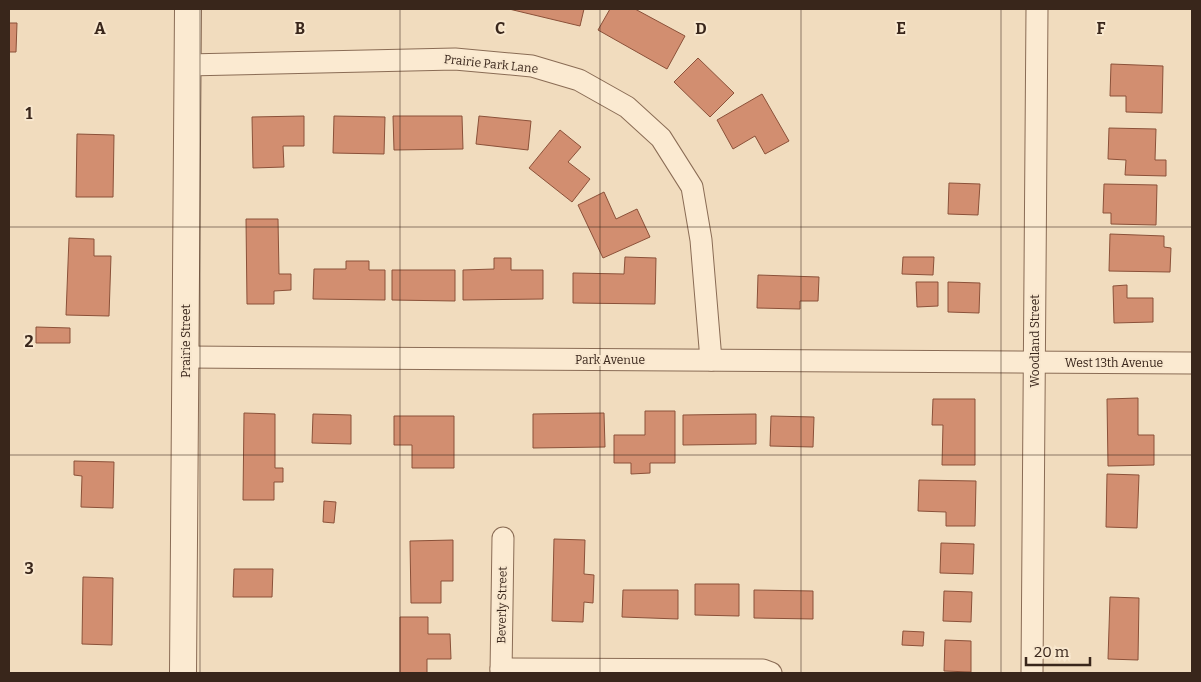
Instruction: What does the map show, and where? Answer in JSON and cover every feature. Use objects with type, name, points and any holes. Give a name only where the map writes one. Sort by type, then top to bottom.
[{"type":"street","name":"Prairie Street","points":[[183,673],[188,9]]},
{"type":"street","name":"Woodland Street","points":[[1032,673],[1037,9]]},
{"type":"street","name":"Prairie Park Lane","points":[[188,65],[455,59],[532,66],[579,80],[628,108],[661,138],[692,187],[701,240],[711,360]]},
{"type":"street","name":"Park Avenue","points":[[186,357],[1035,362]]},
{"type":"street","name":"West 13th Avenue","points":[[1035,362],[1192,364]]},
{"type":"street","name":"Beverly Street","points":[[501,671],[503,538]]},
{"type":"street","points":[[501,671],[763,670],[771,673]]},
{"type":"building","points":[[509,9],[584,9],[580,26]]},
{"type":"building","points":[[610,9],[635,9],[685,36],[667,69],[598,30]]},
{"type":"building","points":[[9,23],[17,23],[16,52],[9,52]]},
{"type":"building","points":[[698,58],[734,93],[710,117],[674,82]]},
{"type":"building","points":[[1111,64],[1163,66],[1162,113],[1126,112],[1126,96],[1110,96]]},
{"type":"building","points":[[762,94],[789,141],[765,154],[755,136],[733,149],[717,120]]},
{"type":"building","points":[[304,116],[304,146],[283,146],[284,167],[253,168],[252,117]]},
{"type":"building","points":[[334,116],[385,117],[384,154],[333,153]]},
{"type":"building","points":[[393,116],[462,116],[463,149],[394,150]]},
{"type":"building","points":[[479,116],[531,121],[528,150],[476,144]]},
{"type":"building","points":[[1109,128],[1156,129],[1155,160],[1166,160],[1166,176],[1125,175],[1126,160],[1108,159]]},
{"type":"building","points":[[560,130],[581,147],[568,162],[590,179],[572,202],[529,168]]},
{"type":"building","points":[[77,134],[114,135],[113,197],[76,197]]},
{"type":"building","points":[[949,183],[980,184],[978,215],[948,214]]},
{"type":"building","points":[[1104,184],[1157,185],[1156,225],[1111,224],[1111,213],[1103,213]]},
{"type":"building","points":[[604,192],[616,219],[637,209],[650,237],[603,258],[578,205]]},
{"type":"building","points":[[246,219],[278,219],[279,274],[291,274],[291,290],[274,291],[274,304],[247,304]]},
{"type":"building","points":[[1110,234],[1164,236],[1164,247],[1171,248],[1170,272],[1109,271]]},
{"type":"building","points":[[69,238],[94,239],[94,256],[111,256],[109,316],[66,315]]},
{"type":"building","points":[[625,257],[656,258],[655,304],[573,303],[573,273],[624,274]]},
{"type":"building","points":[[903,257],[934,257],[933,275],[902,274]]},
{"type":"building","points":[[494,258],[511,258],[511,270],[543,270],[543,299],[463,300],[463,270],[494,269]]},
{"type":"building","points":[[346,261],[369,261],[369,270],[385,270],[385,300],[313,299],[314,269],[346,269]]},
{"type":"building","points":[[392,270],[455,270],[455,301],[392,300]]},
{"type":"building","points":[[758,275],[819,277],[818,301],[800,301],[800,309],[757,308]]},
{"type":"building","points":[[916,282],[938,282],[938,306],[917,307]]},
{"type":"building","points":[[948,282],[980,283],[979,313],[948,312]]},
{"type":"building","points":[[1127,285],[1127,298],[1153,298],[1153,322],[1114,323],[1113,286]]},
{"type":"building","points":[[36,327],[70,328],[70,343],[36,343]]},
{"type":"building","points":[[1138,398],[1138,435],[1154,435],[1154,465],[1108,466],[1107,399]]},
{"type":"building","points":[[933,399],[975,399],[975,465],[942,465],[943,425],[932,425]]},
{"type":"building","points":[[645,411],[675,411],[675,463],[650,463],[650,473],[631,474],[631,463],[614,463],[614,435],[645,435]]},
{"type":"building","points":[[244,413],[275,414],[275,468],[283,468],[283,482],[274,482],[274,500],[243,500]]},
{"type":"building","points":[[604,413],[605,447],[533,448],[533,414]]},
{"type":"building","points":[[313,414],[351,415],[351,444],[312,443]]},
{"type":"building","points":[[756,414],[756,444],[683,445],[683,415]]},
{"type":"building","points":[[394,416],[454,416],[454,468],[412,468],[412,445],[394,445]]},
{"type":"building","points":[[771,416],[814,417],[813,447],[770,446]]},
{"type":"building","points":[[74,461],[114,462],[113,508],[81,507],[82,476],[74,475]]},
{"type":"building","points":[[1107,474],[1139,475],[1137,528],[1106,527]]},
{"type":"building","points":[[919,480],[976,481],[975,526],[946,526],[946,512],[918,511]]},
{"type":"building","points":[[324,501],[336,502],[334,523],[323,522]]},
{"type":"building","points":[[554,539],[585,540],[584,574],[594,575],[593,603],[584,602],[583,622],[552,621]]},
{"type":"building","points":[[453,540],[453,581],[441,581],[441,603],[411,603],[410,541]]},
{"type":"building","points":[[941,543],[974,544],[973,574],[940,573]]},
{"type":"building","points":[[234,569],[273,569],[272,597],[233,597]]},
{"type":"building","points":[[83,577],[113,578],[112,645],[82,644]]},
{"type":"building","points":[[695,584],[739,584],[739,616],[695,615]]},
{"type":"building","points":[[623,590],[678,590],[678,619],[622,617]]},
{"type":"building","points":[[754,590],[813,591],[813,619],[754,618]]},
{"type":"building","points":[[944,591],[972,592],[971,622],[943,621]]},
{"type":"building","points":[[1110,597],[1139,598],[1138,660],[1108,659]]},
{"type":"building","points":[[400,617],[428,617],[428,634],[450,634],[451,659],[427,659],[427,673],[400,673]]},
{"type":"building","points":[[903,631],[924,632],[923,646],[902,645]]},
{"type":"building","points":[[945,640],[971,641],[971,672],[944,671]]}]
